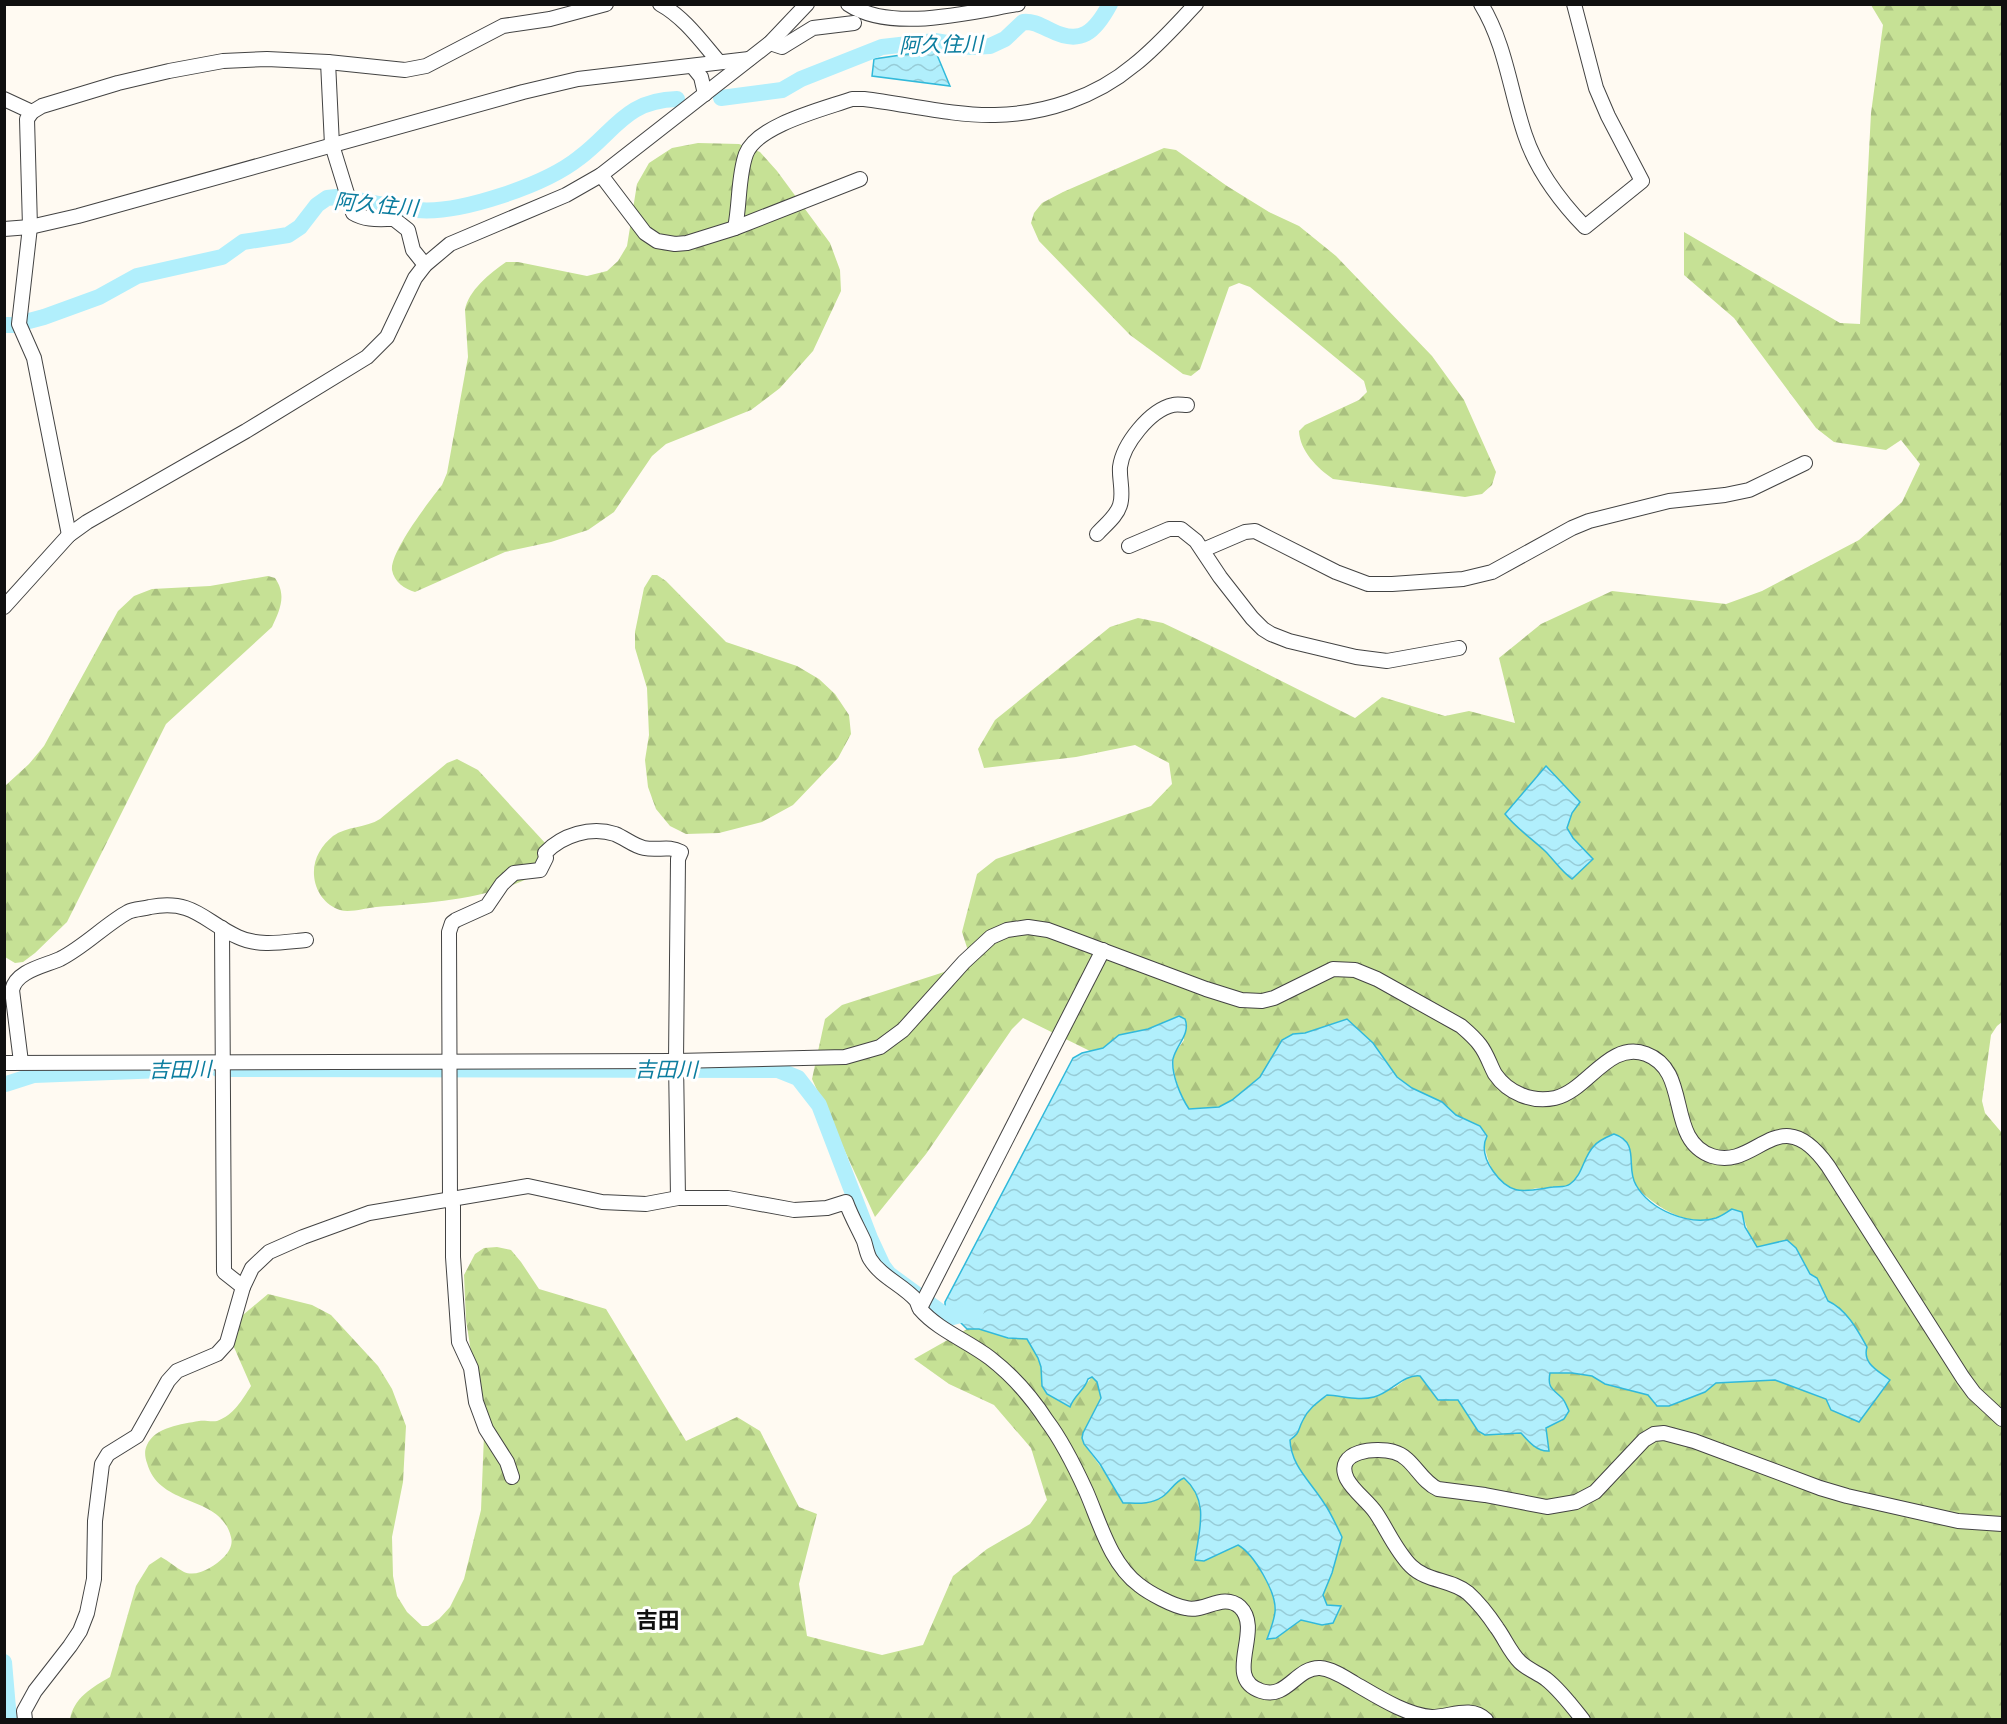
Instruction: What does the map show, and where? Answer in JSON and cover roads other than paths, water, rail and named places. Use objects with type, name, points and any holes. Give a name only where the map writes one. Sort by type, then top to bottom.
[{"type":"street","points":[[69,535],[34,358],[19,324],[30,227],[27,119],[32,112],[42,106],[118,83],[169,70],[223,61],[267,59],[328,62],[405,70],[426,66],[503,26],[550,19],[606,4]]},
{"type":"street","points":[[660,4],[681,19],[716,62]]},
{"type":"street","points":[[4,607],[69,535],[87,522],[246,431],[367,357],[387,337],[415,278],[435,254],[450,244],[566,195],[601,175],[751,59],[770,43],[807,4]]},
{"type":"street","points":[[848,4],[873,15],[908,19],[1018,4]]},
{"type":"street","points":[[735,228],[747,153],[753,142],[772,128],[852,99],[995,115],[1041,110],[1081,97],[1121,75],[1152,50],[1196,4]]},
{"type":"street","points":[[1481,4],[1502,46],[1519,117],[1532,153],[1546,180],[1585,227],[1642,182],[1596,88],[1574,4]]},
{"type":"street","points":[[770,43],[782,47],[813,28],[854,23]]},
{"type":"street","points":[[4,229],[30,227],[78,216],[578,79],[751,59]]},
{"type":"street","points":[[328,62],[332,145],[353,213],[361,218],[374,220],[394,219],[408,230],[414,250],[425,265]]},
{"type":"street","points":[[705,94],[716,62]]},
{"type":"street","points":[[693,67],[701,77],[705,94]]},
{"type":"street","points":[[4,99],[32,112]]},
{"type":"street","points":[[601,175],[645,233],[657,241],[675,244],[687,243],[735,228],[860,179]]},
{"type":"street","points":[[1096,534],[1115,515],[1120,505],[1120,466],[1125,450],[1134,435],[1156,413],[1173,405],[1187,405]]},
{"type":"street","points":[[1203,550],[1245,532],[1255,531],[1336,572],[1368,584],[1463,579],[1492,572],[1589,521],[1670,501],[1749,490],[1805,463]]},
{"type":"street","points":[[1129,546],[1169,529],[1181,528],[1196,541],[1252,618],[1263,629],[1288,641],[1356,657],[1387,661],[1459,648]]},
{"type":"street","points":[[512,1477],[507,1462],[486,1429],[476,1402],[471,1368],[459,1342],[453,1257],[453,1206],[450,1200],[449,932],[452,923],[487,906],[502,884],[514,873],[540,870],[546,858],[545,853],[554,844],[576,834],[602,832],[617,835],[641,848],[672,847],[681,852],[678,859],[676,1061],[678,1198]]},
{"type":"street","points":[[306,940],[261,942],[239,938],[183,906],[165,904],[129,912],[62,958],[20,976],[14,983],[12,990],[14,1062],[676,1061],[845,1057],[880,1047],[903,1030],[991,937],[1008,930],[1028,927],[1048,930],[1228,997],[1251,1001],[1274,998],[1333,969],[1345,968],[1366,973],[1461,1026],[1482,1048],[1496,1075],[1506,1086],[1526,1098],[1544,1099],[1563,1096],[1618,1056],[1633,1052],[1647,1054],[1658,1060],[1670,1073],[1688,1136],[1701,1151],[1713,1156],[1728,1157],[1774,1138],[1789,1137],[1797,1137],[1815,1148],[1963,1378],[1985,1404],[2002,1419]]},
{"type":"street","points":[[222,928],[224,1272],[243,1287]]},
{"type":"street","points":[[920,1308],[1103,950]]},
{"type":"street","points":[[25,1719],[24,1711],[35,1691],[80,1631],[87,1613],[94,1579],[95,1521],[102,1464],[108,1454],[137,1436],[168,1381],[177,1371],[217,1354],[227,1343],[243,1287],[252,1268],[269,1252],[288,1243],[369,1213],[528,1186],[602,1202],[646,1203],[678,1198],[728,1198],[794,1210],[827,1208],[846,1202],[870,1259],[885,1276],[916,1300],[920,1308],[933,1320],[990,1358],[1018,1384],[1047,1421],[1085,1489],[1115,1557],[1138,1585],[1186,1609],[1222,1601],[1233,1603],[1242,1610],[1248,1622],[1243,1667],[1248,1682],[1255,1688],[1262,1692],[1277,1693],[1306,1672],[1318,1668],[1339,1674],[1379,1697],[1422,1715],[1437,1716],[1473,1712],[1486,1719]]},
{"type":"street","points":[[1583,1719],[1547,1680],[1522,1664],[1513,1654],[1498,1628],[1466,1592],[1450,1583],[1419,1572],[1404,1558],[1371,1506],[1348,1481],[1345,1470],[1350,1458],[1369,1450],[1395,1452],[1438,1489],[1547,1507],[1576,1502],[1595,1492],[1644,1440],[1654,1434],[1664,1433],[1847,1496],[1958,1521],[2002,1524]]},
{"type":"water","points":[[935,50],[950,86],[872,76],[874,59]]},
{"type":"water","points":[[1546,766],[1580,802],[1572,813],[1567,828],[1573,838],[1593,859],[1572,879],[1505,814]]},
{"type":"water","points":[[1179,1016],[1185,1019],[1186,1030],[1173,1059],[1173,1065],[1177,1085],[1189,1109],[1219,1107],[1232,1100],[1260,1077],[1282,1040],[1293,1034],[1305,1033],[1347,1019],[1373,1043],[1397,1077],[1412,1088],[1442,1102],[1456,1115],[1480,1126],[1487,1136],[1484,1150],[1488,1163],[1500,1179],[1513,1189],[1526,1191],[1568,1185],[1578,1176],[1587,1155],[1596,1144],[1614,1134],[1622,1138],[1630,1149],[1633,1178],[1636,1185],[1642,1194],[1660,1209],[1683,1218],[1705,1220],[1718,1217],[1732,1209],[1742,1212],[1745,1227],[1757,1247],[1787,1240],[1796,1248],[1810,1274],[1817,1278],[1828,1301],[1846,1314],[1855,1327],[1867,1347],[1869,1363],[1890,1380],[1859,1422],[1831,1410],[1826,1399],[1775,1380],[1716,1383],[1705,1392],[1669,1406],[1657,1406],[1648,1395],[1605,1384],[1592,1376],[1550,1373],[1550,1385],[1563,1399],[1569,1411],[1564,1419],[1546,1428],[1549,1451],[1537,1448],[1521,1433],[1485,1435],[1478,1431],[1458,1400],[1438,1400],[1420,1376],[1403,1380],[1374,1397],[1327,1395],[1308,1412],[1297,1433],[1290,1440],[1298,1466],[1327,1507],[1342,1537],[1323,1595],[1327,1605],[1341,1606],[1333,1623],[1322,1625],[1301,1620],[1276,1638],[1267,1639],[1274,1619],[1275,1604],[1263,1575],[1251,1557],[1238,1545],[1204,1561],[1195,1560],[1200,1527],[1200,1506],[1192,1487],[1184,1478],[1157,1500],[1123,1503],[1082,1438],[1101,1398],[1097,1382],[1092,1377],[1088,1379],[1070,1407],[1047,1394],[1042,1386],[1038,1358],[1027,1339],[1008,1338],[979,1329],[967,1329],[945,1307],[945,1302],[1073,1058],[1082,1053],[1103,1048],[1119,1035],[1148,1029]]},
{"type":"waterway","name":"阿久住川","points":[[721,98],[782,90],[801,79],[882,47],[935,41],[971,47],[990,46],[1005,39],[1023,22],[1034,23],[1061,35],[1079,36],[1093,29],[1110,4]]},
{"type":"waterway","name":"阿久住川","points":[[4,325],[14,325],[44,317],[99,297],[137,276],[222,257],[243,242],[288,235],[300,227],[317,205],[327,198],[336,197],[407,209],[435,210],[501,196],[564,168],[579,158],[633,111],[645,105],[677,99]]},
{"type":"waterway","name":"吉田川","points":[[6,1084],[34,1075],[189,1069]]},
{"type":"waterway","name":"吉田川","points":[[218,1069],[778,1070],[798,1078],[819,1105],[870,1238],[889,1274],[949,1318],[976,1311]]},
{"type":"waterway","points":[[4,1662],[9,1720]]},
{"type":"district","name":"吉田","points":[[658,1620]]}]
